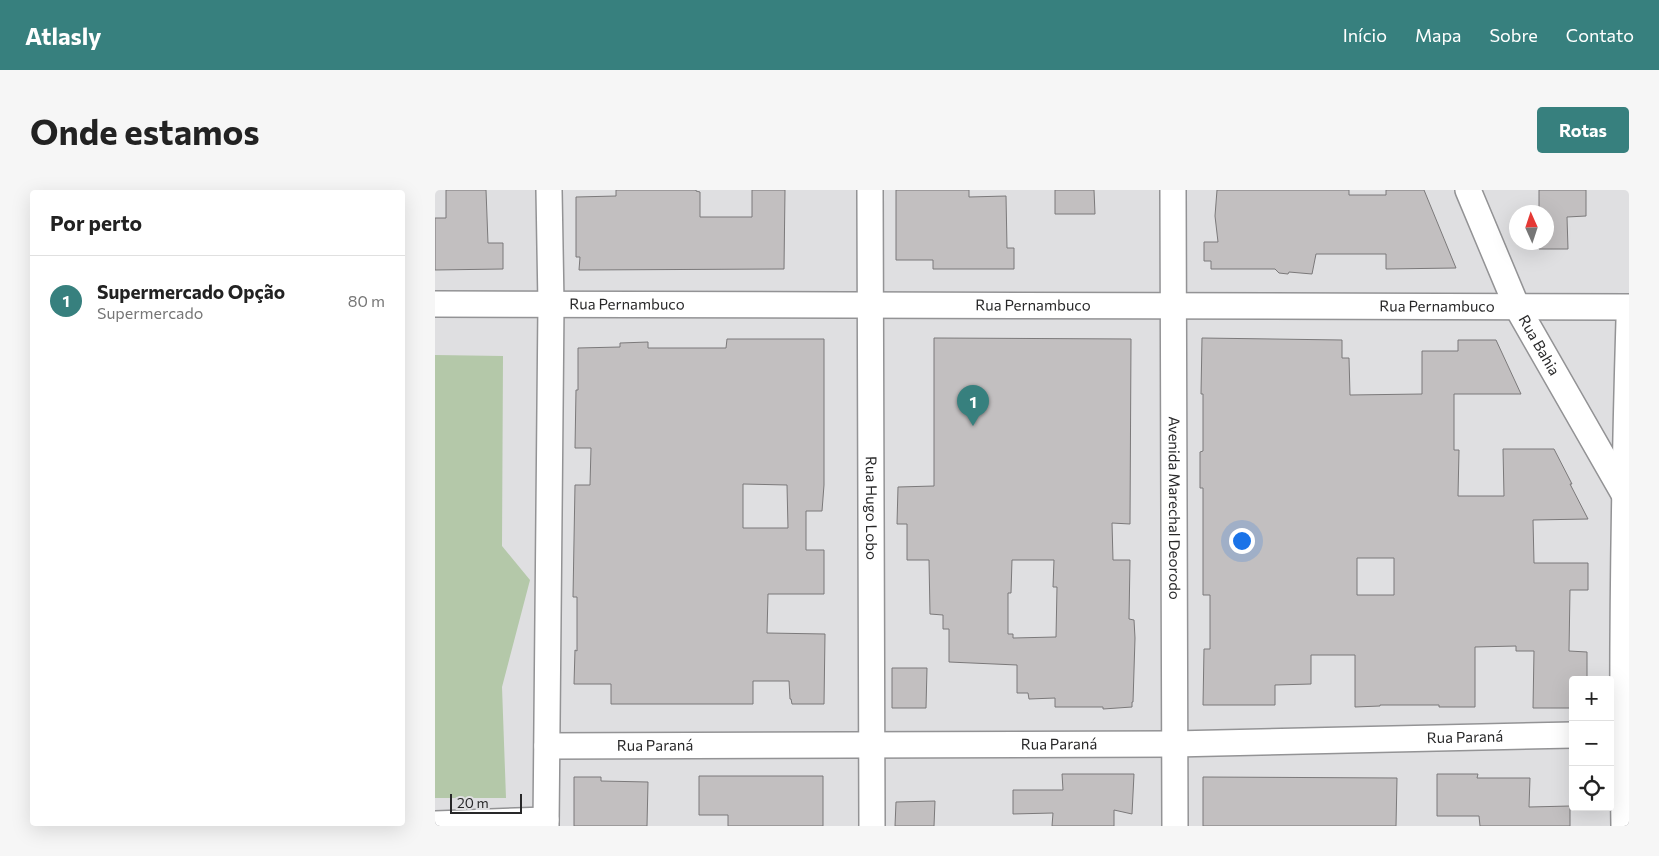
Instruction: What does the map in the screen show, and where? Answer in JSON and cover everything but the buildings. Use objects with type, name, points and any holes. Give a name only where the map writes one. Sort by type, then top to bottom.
[{"type":"street","points":[[435,824],[546,823],[551,304],[549,190]]},
{"type":"street","name":"Rua Hugo Lobo","points":[[870,190],[872,826]]},
{"type":"street","name":"Avenida Marechal Deorodo","points":[[1173,190],[1175,826]]},
{"type":"street","name":"Rua Bahia","points":[[1468,190],[1517,307],[1624,494]]},
{"type":"street","name":"Rua Pernambuco","points":[[435,304],[1629,308]]},
{"type":"street","points":[[1624,826],[1621,734],[1626,541],[1624,494],[1629,320]]},
{"type":"street","name":"Rua Paraná","points":[[547,746],[1175,744],[1569,734]]},
{"type":"green space","points":[[435,355],[503,356],[502,546],[530,580],[502,687],[506,798],[435,798]]},
{"type":"place","name":"Supermercado Opção","points":[[973,426]]}]
